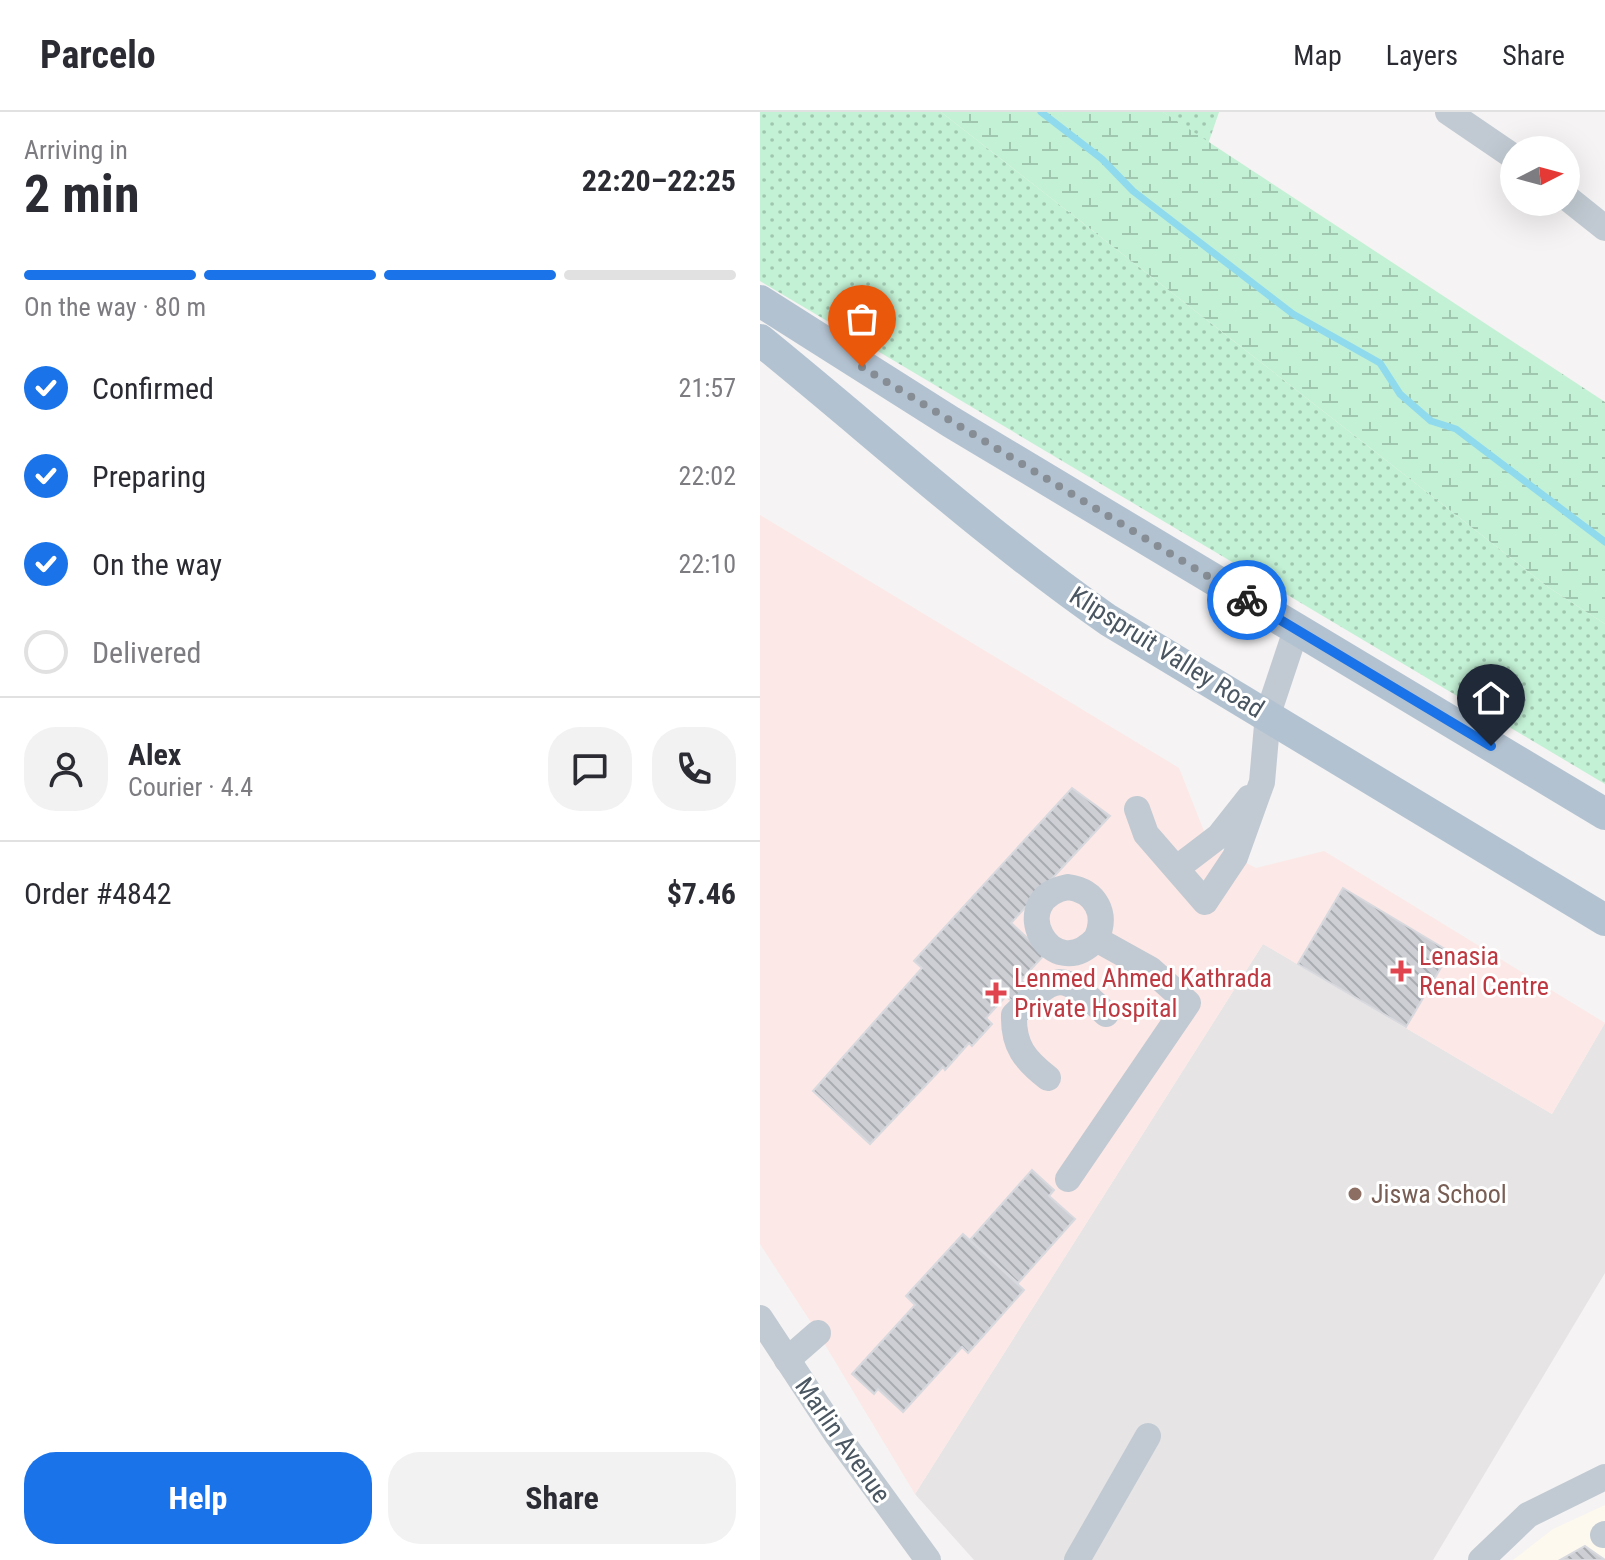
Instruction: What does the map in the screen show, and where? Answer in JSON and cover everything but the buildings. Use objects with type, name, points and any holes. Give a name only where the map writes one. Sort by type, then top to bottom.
[{"type":"main road","points":[[760,301],[938,415],[1605,814]]},
{"type":"main road","name":"Klipspruit Valley Road","points":[[760,340],[935,490],[1038,571],[1108,620],[1605,920]]},
{"type":"street","points":[[1448,112],[1500,147]]},
{"type":"street","points":[[1580,208],[1605,228]]},
{"type":"street","points":[[1137,809],[1146,834],[1205,902],[1235,857],[1262,782],[1268,714],[1296,630]]},
{"type":"street","points":[[1177,868],[1219,836],[1262,782]]},
{"type":"street","points":[[1068,1179],[1188,1003],[1150,969],[1096,939]]},
{"type":"street","points":[[1048,1078],[1024,1059],[1013,1033],[1014,1015],[1046,984],[1059,982],[1081,989],[1106,1014]]},
{"type":"street","name":"Marlin Avenue","points":[[760,1318],[928,1560]]},
{"type":"street","points":[[787,1360],[818,1333]]},
{"type":"street","points":[[1077,1560],[1148,1436]]},
{"type":"street","points":[[1481,1560],[1528,1515],[1605,1477]]},
{"type":"shaded area","name":"Lenmed Ahmed Kathrada Private Hospital","points":[[760,515],[1179,768],[1209,844],[1256,868],[1324,851],[1605,1023],[1552,1114],[1263,944],[915,1494],[760,1244]]},
{"type":"shaded area","name":"Jiswa School","points":[[1263,944],[1552,1114],[1605,1023],[1605,1273],[1433,1560],[974,1560],[915,1494]]},
{"type":"shaded area","points":[[1605,1505],[1605,1560],[1513,1560],[1553,1529]]},
{"type":"green space","points":[[760,112],[941,112],[1548,587],[1605,624],[1605,784],[760,281]]},
{"type":"green space","points":[[941,112],[1163,112],[1605,402],[1605,624],[1548,587]]},
{"type":"green space","points":[[1163,112],[1219,112],[1208,144]]},
{"type":"waterway","points":[[1041,112],[1102,159],[1133,191],[1293,314],[1380,363],[1400,394],[1431,421],[1456,429],[1605,542]]},
{"type":"way so far","points":[[862,367],[1247,600]]},
{"type":"place","name":"Lenasia Renal Centre","points":[[1401,971]]},
{"type":"place","name":"Lenmed Ahmed Kathrada Private Hospital","points":[[996,993]]},
{"type":"place","name":"Jiswa School","points":[[1355,1194]]},
{"type":"route","points":[[1247,600],[1491,746]]}]
